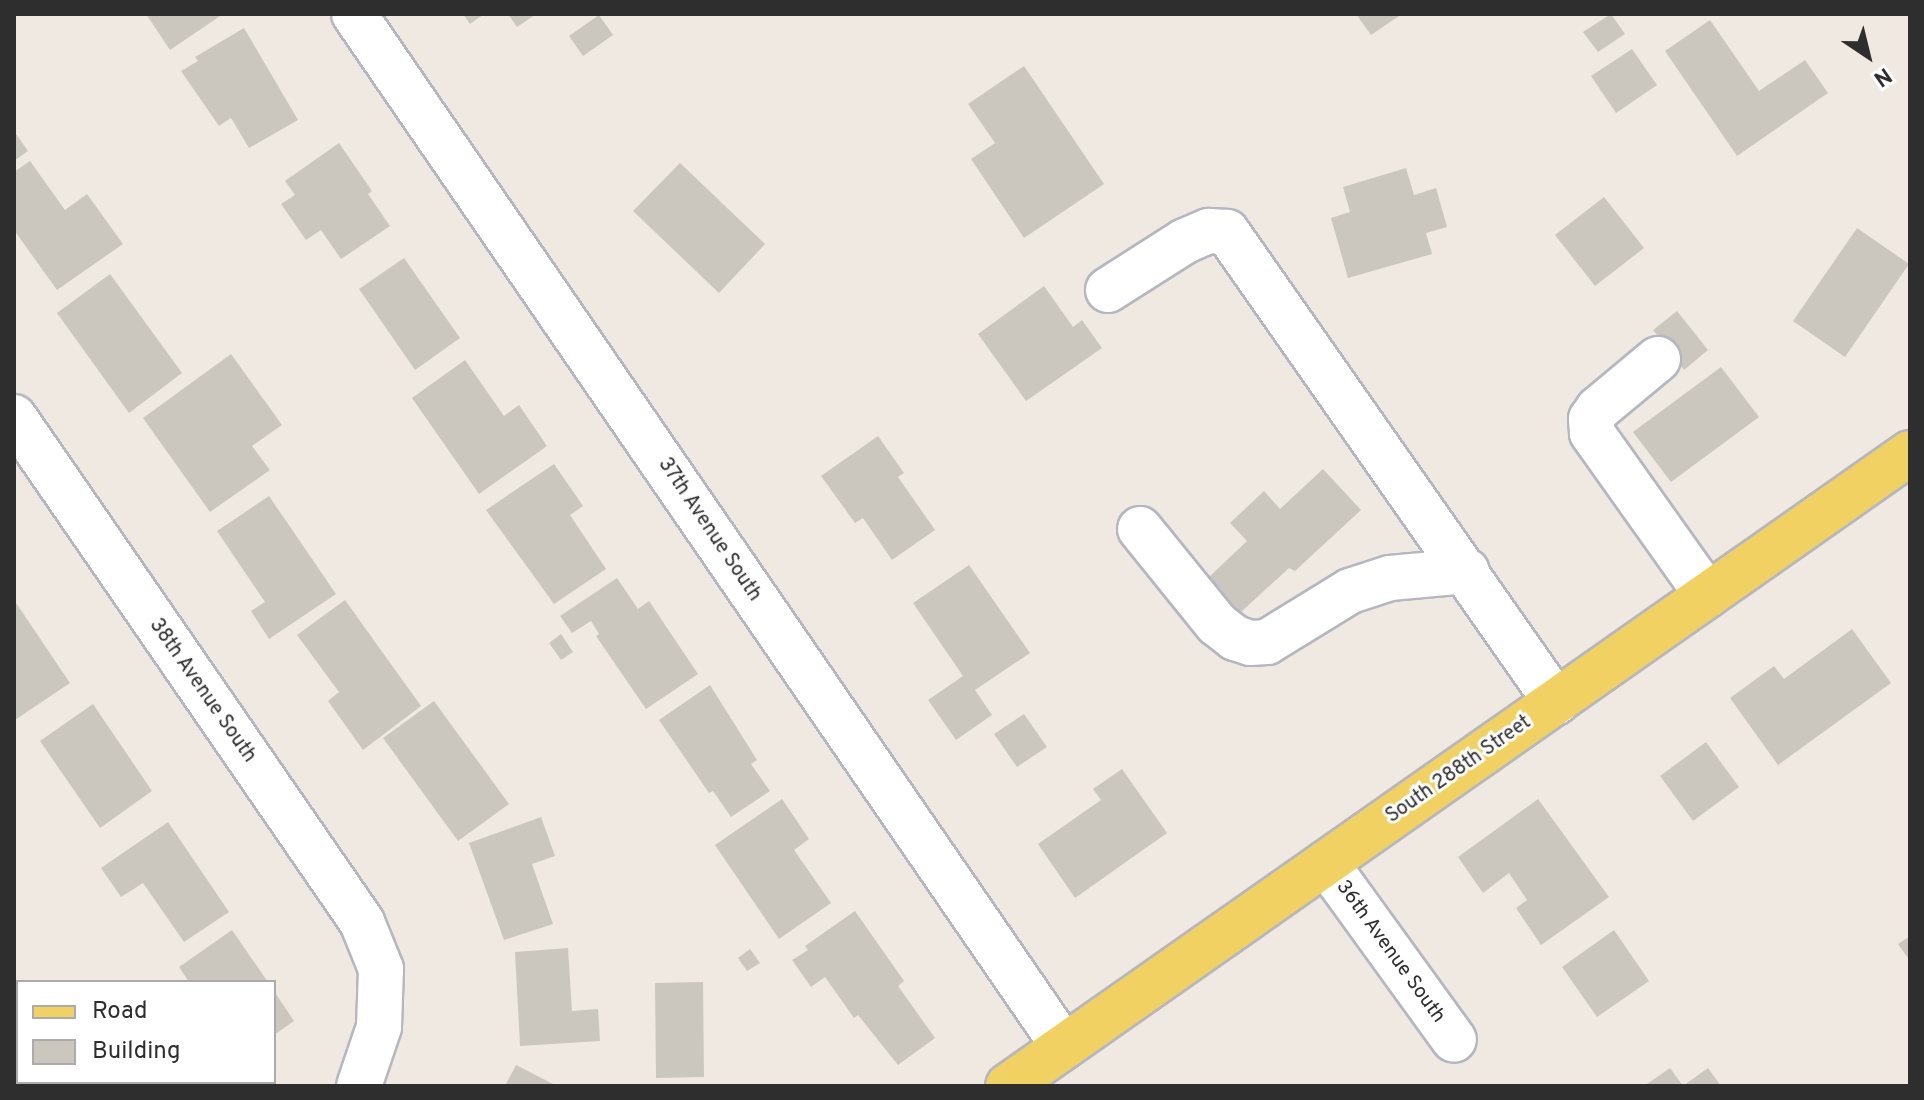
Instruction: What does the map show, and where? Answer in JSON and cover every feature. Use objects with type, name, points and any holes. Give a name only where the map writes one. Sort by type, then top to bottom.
[{"type":"main road","name":"South 288th Street","points":[[1008,1086],[1910,453]]},
{"type":"street","name":"37th Avenue South","points":[[354,14],[1064,1047]]},
{"type":"street","points":[[1108,290],[1185,241],[1209,231],[1227,232],[1556,702]]},
{"type":"street","points":[[1658,359],[1598,409],[1591,419],[1592,433],[1707,595]]},
{"type":"street","name":"38th Avenue South","points":[[14,417],[362,922],[381,969],[379,1027],[359,1086]]},
{"type":"street","points":[[1140,529],[1217,624],[1235,638],[1250,643],[1267,642],[1350,591],[1401,576],[1467,571]]},
{"type":"street","name":"36th Avenue South","points":[[1326,863],[1454,1040]]},
{"type":"building","points":[[146,14],[223,14],[170,50]]},
{"type":"building","points":[[463,14],[484,14],[470,24]]},
{"type":"building","points":[[508,14],[536,14],[517,27]]},
{"type":"building","points":[[1356,14],[1402,14],[1371,35]]},
{"type":"building","points":[[1611,14],[1625,34],[1598,52],[1583,32]]},
{"type":"building","points":[[599,15],[613,35],[583,56],[569,36]]},
{"type":"building","points":[[1710,20],[1759,91],[1805,60],[1828,93],[1737,156],[1665,51]]},
{"type":"building","points":[[244,28],[298,120],[249,148],[231,118],[219,126],[181,71],[198,61],[195,57]]},
{"type":"building","points":[[1632,49],[1657,85],[1616,113],[1591,76]]},
{"type":"building","points":[[1024,66],[1104,184],[1024,238],[971,159],[995,143],[968,104]]},
{"type":"building","points":[[14,131],[28,151],[14,161]]},
{"type":"building","points":[[339,143],[372,191],[368,194],[390,226],[341,259],[321,230],[306,240],[281,204],[295,195],[285,181]]},
{"type":"building","points":[[30,161],[65,210],[87,194],[123,244],[57,290],[14,230],[14,172]]},
{"type":"building","points":[[680,163],[765,244],[719,293],[633,211]]},
{"type":"building","points":[[1406,168],[1414,195],[1436,188],[1447,227],[1426,233],[1432,254],[1348,278],[1331,218],[1350,212],[1343,187]]},
{"type":"building","points":[[1604,197],[1644,248],[1595,286],[1555,235]]},
{"type":"building","points":[[1857,228],[1909,264],[1845,357],[1793,321]]},
{"type":"building","points":[[404,258],[460,338],[415,370],[359,289]]},
{"type":"building","points":[[110,274],[182,373],[129,413],[57,313]]},
{"type":"building","points":[[1044,286],[1073,327],[1082,320],[1102,348],[1026,401],[978,334]]},
{"type":"building","points":[[1677,311],[1708,350],[1684,370],[1653,330]]},
{"type":"building","points":[[231,354],[282,425],[252,446],[270,470],[210,512],[143,418]]},
{"type":"building","points":[[465,360],[504,416],[519,405],[547,446],[479,494],[412,398]]},
{"type":"building","points":[[1721,367],[1759,417],[1671,482],[1633,432]]},
{"type":"building","points":[[878,436],[904,473],[898,477],[935,530],[892,560],[863,518],[855,523],[821,476]]},
{"type":"building","points":[[554,464],[583,506],[570,515],[606,569],[554,604],[486,510]]},
{"type":"building","points":[[1323,469],[1361,510],[1295,571],[1289,568],[1240,613],[1208,578],[1247,541],[1230,523],[1264,491],[1280,509]]},
{"type":"building","points":[[269,496],[336,594],[269,639],[251,611],[265,602],[217,531]]},
{"type":"building","points":[[969,565],[1030,653],[975,690],[992,715],[956,740],[928,700],[963,676],[913,603]]},
{"type":"building","points":[[617,578],[638,609],[649,601],[698,674],[646,709],[596,636],[599,634],[591,621],[572,633],[560,616]]},
{"type":"building","points":[[14,600],[70,683],[15,720],[14,719]]},
{"type":"building","points":[[345,600],[421,706],[363,750],[328,701],[339,692],[297,635]]},
{"type":"building","points":[[1852,629],[1891,683],[1778,765],[1730,698],[1774,666],[1784,679]]},
{"type":"building","points":[[561,634],[573,652],[561,660],[549,643]]},
{"type":"building","points":[[710,685],[757,760],[751,764],[770,791],[731,817],[713,791],[709,793],[659,720]]},
{"type":"building","points":[[434,701],[509,804],[458,841],[383,738]]},
{"type":"building","points":[[93,704],[152,791],[100,828],[40,741]]},
{"type":"building","points":[[1024,714],[1047,747],[1017,767],[994,734]]},
{"type":"building","points":[[1706,742],[1739,787],[1693,821],[1660,776]]},
{"type":"building","points":[[1122,769],[1167,833],[1075,898],[1038,844],[1101,800],[1093,789]]},
{"type":"building","points":[[782,799],[809,839],[794,850],[831,903],[779,939],[715,845]]},
{"type":"building","points":[[1538,799],[1609,897],[1541,945],[1516,908],[1527,900],[1509,873],[1483,893],[1458,857]]},
{"type":"building","points":[[541,817],[555,856],[532,864],[553,924],[504,940],[469,843]]},
{"type":"building","points":[[168,822],[229,912],[184,942],[143,883],[121,897],[101,868]]},
{"type":"building","points":[[855,911],[904,981],[898,986],[935,1038],[898,1065],[858,1015],[854,1018],[825,977],[811,987],[792,960],[808,950],[805,946]]},
{"type":"building","points":[[232,930],[267,980],[188,980],[179,967]]},
{"type":"building","points":[[1614,930],[1649,981],[1597,1017],[1562,967]]},
{"type":"building","points":[[1910,936],[1910,961],[1898,944]]},
{"type":"building","points":[[568,948],[572,1011],[598,1009],[600,1041],[520,1046],[515,952]]},
{"type":"building","points":[[750,949],[760,963],[747,971],[738,958]]},
{"type":"building","points":[[703,982],[704,1077],[656,1078],[655,983]]},
{"type":"building","points":[[276,994],[294,1021],[276,1034]]},
{"type":"building","points":[[516,1065],[557,1086],[505,1086]]},
{"type":"building","points":[[1670,1068],[1683,1086],[1644,1086]]},
{"type":"building","points":[[1708,1068],[1721,1086],[1683,1086]]},
{"type":"building","points":[[16,1082],[16,1084],[111,1084],[108,1086],[14,1086]]}]
